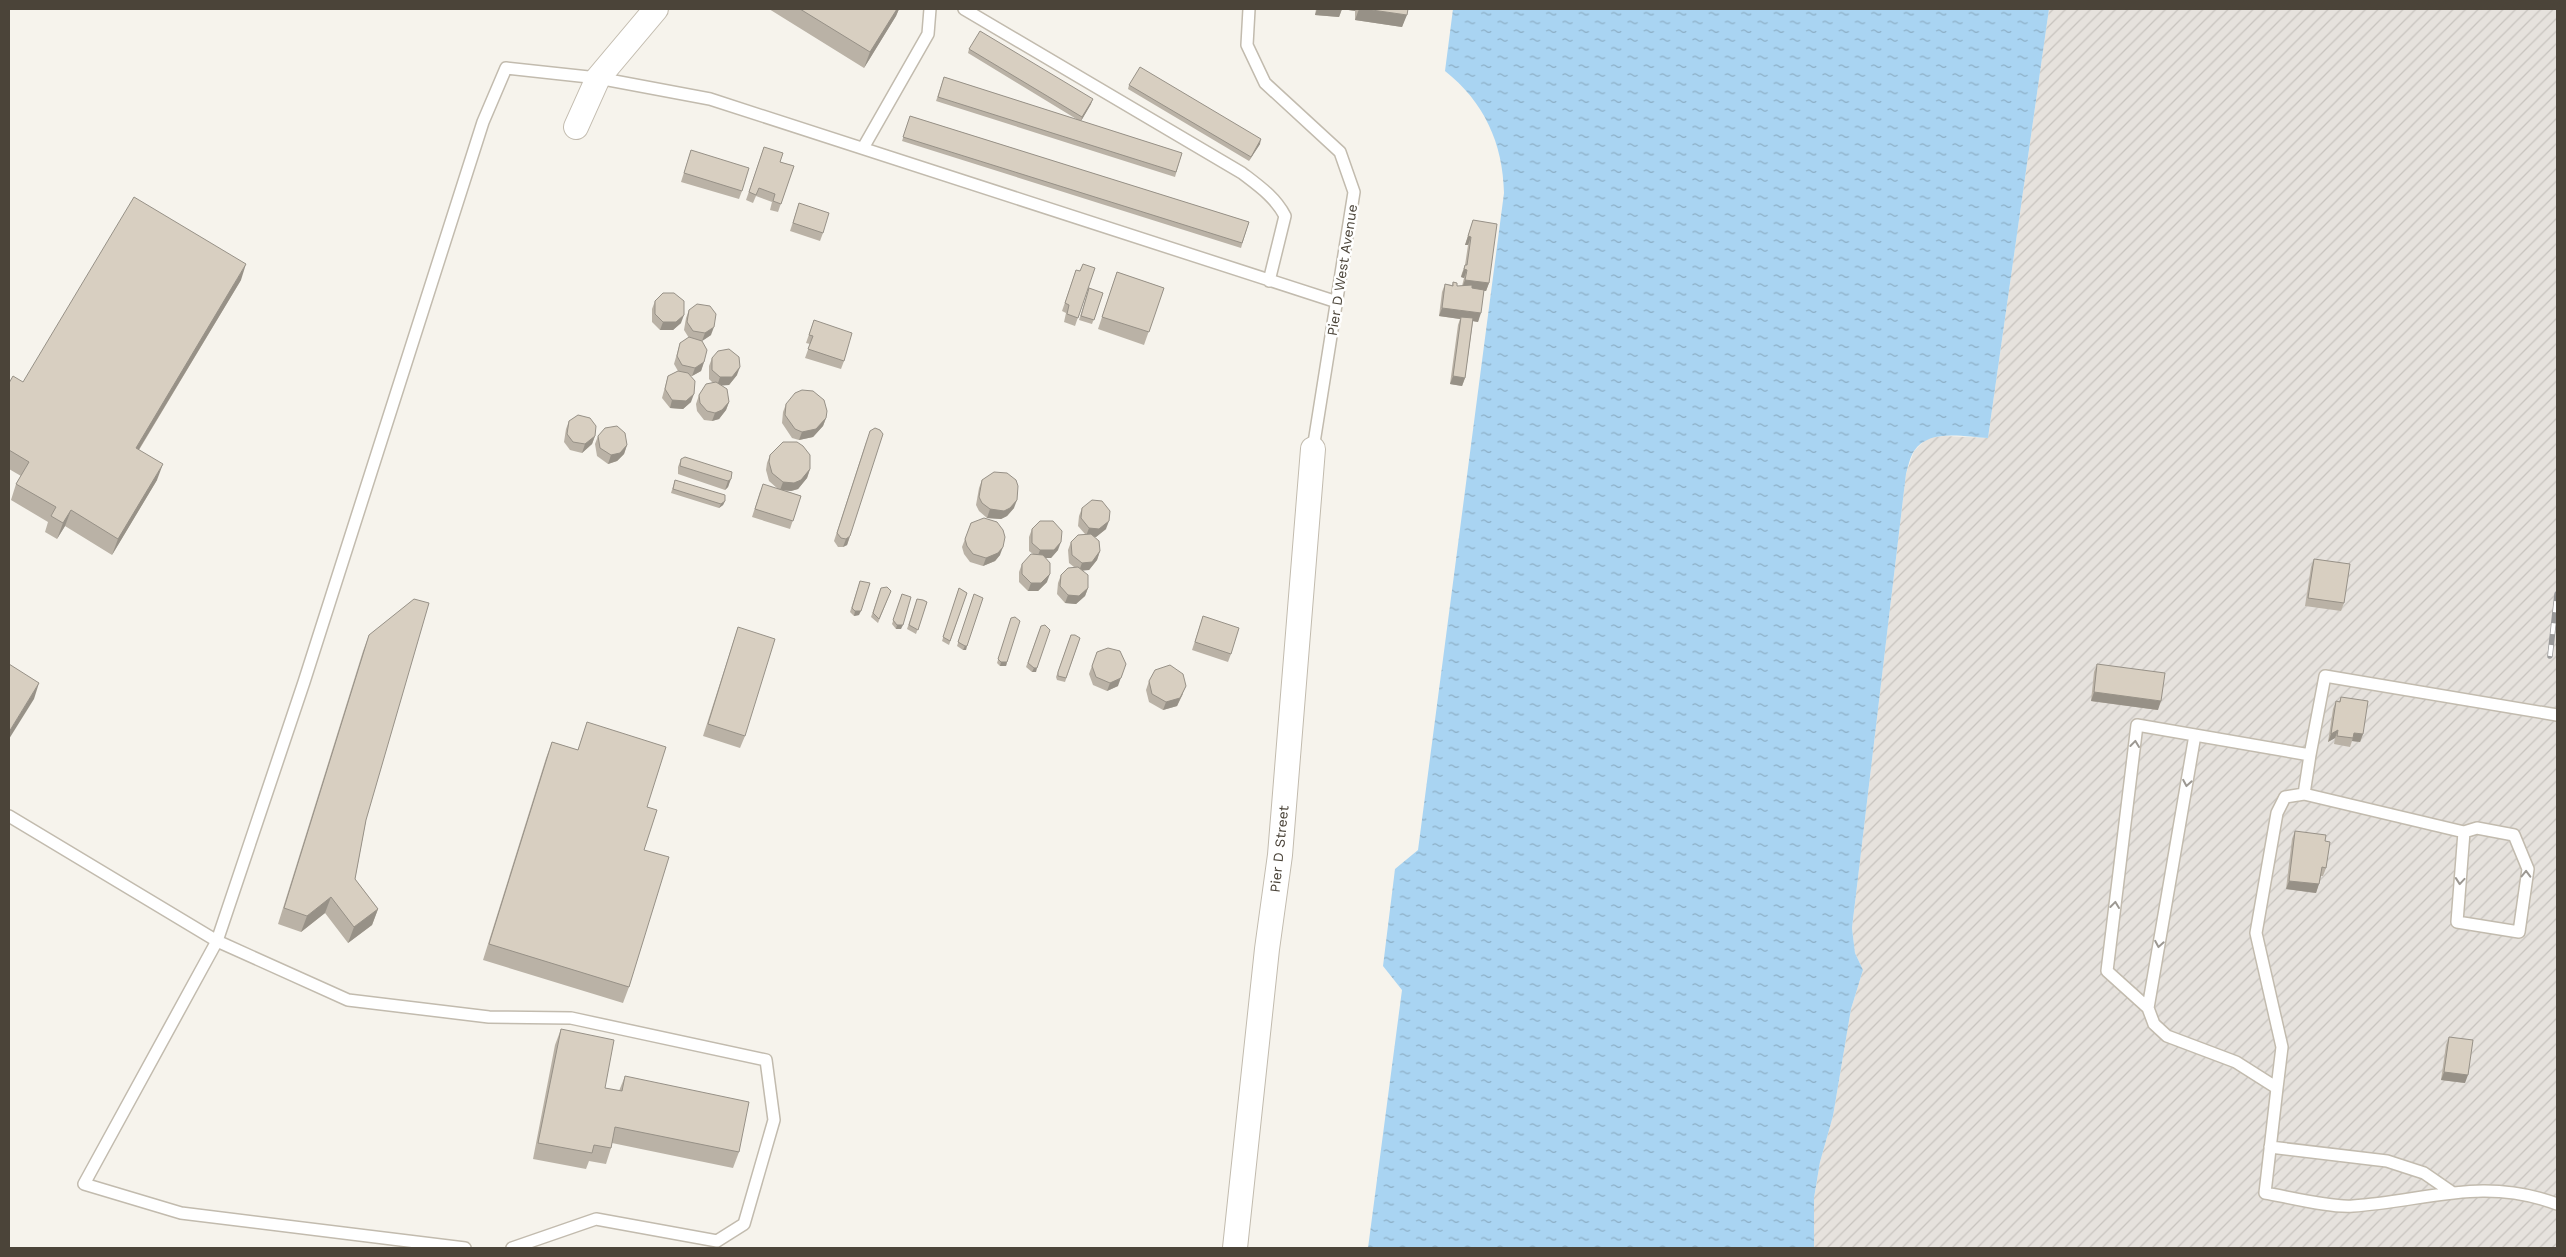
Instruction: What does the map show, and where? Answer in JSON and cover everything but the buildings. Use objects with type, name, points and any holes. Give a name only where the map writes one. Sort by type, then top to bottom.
[{"type":"street","points":[[576,127],[598,78],[656,9]]},
{"type":"street","name":"Pier D Street","points":[[1236,1248],[1267,949],[1280,855],[1314,449]]},
{"type":"lane","points":[[863,148],[928,34],[930,9]]},
{"type":"lane","points":[[964,9],[1242,173],[1261,187],[1279,205],[1285,216],[1269,281]]},
{"type":"lane","name":"Pier D West Avenue","points":[[1249,9],[1247,45],[1265,83],[1340,152],[1354,192],[1314,449]]},
{"type":"lane","points":[[465,1248],[181,1213],[84,1184],[216,941],[304,682],[483,122],[506,68],[598,78],[710,99],[1337,302]]},
{"type":"lane","points":[[2304,794],[2325,676],[2557,715]]},
{"type":"lane","points":[[2277,1088],[2236,1062],[2167,1036],[2154,1024],[2148,1008],[2107,971],[2137,725],[2310,756]]},
{"type":"lane","points":[[2148,1008],[2195,735]]},
{"type":"lane","points":[[2464,832],[2457,922],[2519,932],[2528,869],[2514,835],[2477,828],[2464,832],[2304,794],[2285,797],[2277,813],[2256,933],[2282,1047],[2265,1193],[2351,1206],[2490,1190],[2534,1196],[2557,1204]]},
{"type":"lane","points":[[9,816],[216,941],[348,1000],[488,1016],[571,1018],[766,1060],[774,1120],[744,1224],[717,1241],[596,1219],[512,1248]]},
{"type":"lane","points":[[2270,1147],[2388,1161],[2424,1173],[2454,1193]]},
{"type":"shaded area","points":[[2049,9],[2557,9],[2557,1248],[1814,1248],[1814,1198],[1820,1162],[1833,1116],[1851,1009],[1863,970],[1855,953],[1852,928],[1906,474],[1914,451],[1927,438],[1944,436],[1988,438]]},
{"type":"water","points":[[1453,9],[2049,9],[1988,438],[1948,436],[1929,439],[1914,451],[1906,474],[1852,928],[1855,953],[1863,970],[1851,1009],[1833,1116],[1820,1162],[1814,1198],[1814,1248],[1368,1248],[1402,990],[1383,966],[1395,869],[1418,850],[1504,193],[1500,157],[1489,125],[1471,96],[1445,71]]},
{"type":"railway","points":[[2550,656],[2557,594]]}]
